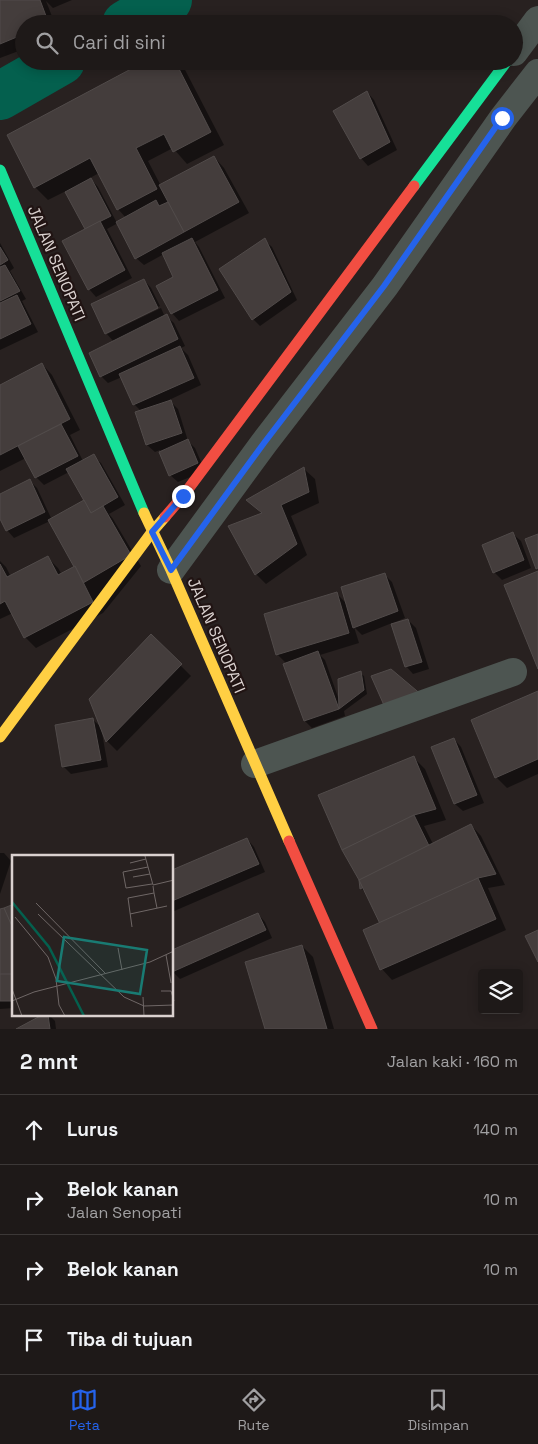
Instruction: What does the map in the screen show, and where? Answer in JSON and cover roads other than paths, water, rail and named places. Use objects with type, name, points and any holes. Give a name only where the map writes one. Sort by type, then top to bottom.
[{"type":"main road","points":[[0,737],[152,532],[183,496],[500,70]]},
{"type":"main road","name":"JALAN SENOPATI","points":[[0,170],[152,532],[171,570],[254,764],[372,1029]]},
{"type":"street","points":[[523,40],[538,20]]},
{"type":"street","points":[[171,570],[264,443],[384,286],[502,118],[538,74]]},
{"type":"street","points":[[254,764],[513,672]]},
{"type":"waterway","points":[[142,15],[168,0]]},
{"type":"waterway","points":[[0,96],[45,70]]}]
